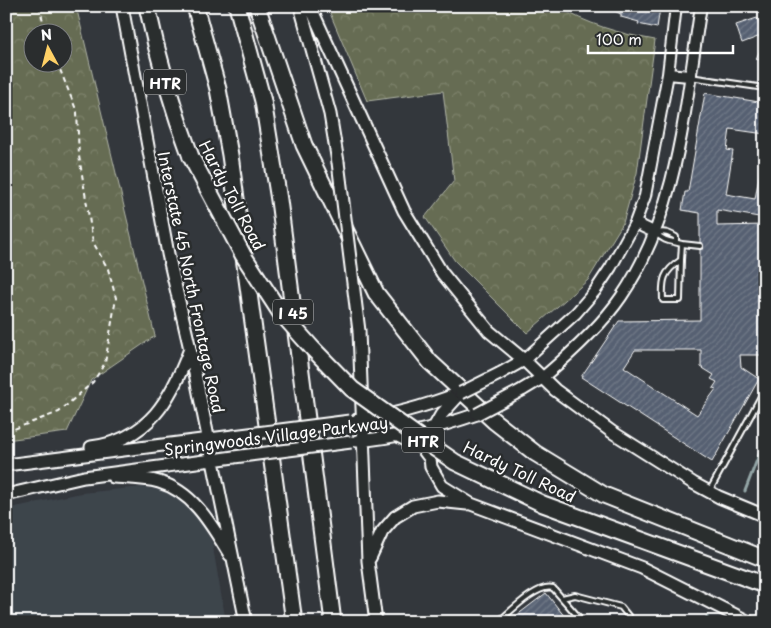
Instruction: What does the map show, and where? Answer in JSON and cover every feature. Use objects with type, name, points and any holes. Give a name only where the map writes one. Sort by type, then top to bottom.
[{"type":"highway","name":"Hardy Toll Road","points":[[147,6],[160,64],[179,126],[191,157],[243,255],[280,312],[352,389],[455,462],[534,499],[765,584]]},
{"type":"highway","name":"I 45","points":[[195,6],[218,89],[230,155],[294,622]]},
{"type":"highway","name":"I 45","points":[[237,6],[263,101],[279,200],[333,622]]},
{"type":"highway","name":"Hardy Toll Road","points":[[257,6],[304,145],[376,293],[430,362],[494,421],[534,453],[604,495],[765,559]]},
{"type":"main road","name":"Interstate 45 North Frontage Road","points":[[122,6],[167,244],[246,622]]},
{"type":"main road","points":[[300,6],[330,114],[338,162],[359,331],[368,561],[376,622]]},
{"type":"main road","points":[[310,6],[404,211],[442,274],[489,331],[524,360],[568,401],[612,432],[709,492],[765,516]]},
{"type":"main road","points":[[48,459],[62,451],[101,446],[125,439],[151,421],[168,397],[183,368],[190,349]]},
{"type":"main road","name":"Springwoods Village Parkway","points":[[6,465],[362,419],[428,405],[461,393],[524,360]]},
{"type":"main road","name":"Springwoods Village Parkway","points":[[6,495],[96,475],[398,436],[439,423],[477,414],[542,378]]},
{"type":"main road","points":[[461,393],[439,423],[429,449],[432,467],[442,486],[471,504],[642,568],[750,622]]},
{"type":"main road","points":[[398,436],[422,448],[430,460]]},
{"type":"main road","points":[[96,475],[158,482],[185,494],[208,520],[234,561]]},
{"type":"main road","points":[[368,561],[382,532],[395,517],[413,506],[438,501],[471,504]]},
{"type":"street","name":"Springwoods Village Parkway","points":[[524,360],[576,313],[594,291],[611,267],[635,223],[645,196],[668,74],[676,6]]},
{"type":"street","name":"Springwoods Village Parkway","points":[[542,378],[599,324],[621,297],[656,233],[679,141],[700,6]]},
{"type":"street","points":[[668,74],[689,76]]},
{"type":"street","points":[[635,223],[656,233]]},
{"type":"lane","points":[[689,76],[765,88]]},
{"type":"lane","points":[[656,233],[660,238],[670,242],[700,246]]},
{"type":"lane","points":[[656,233],[670,233],[676,237],[676,242]]},
{"type":"lane","points":[[681,260],[666,273],[662,284],[663,300],[680,300],[682,244]]},
{"type":"lane","points":[[709,492],[765,389]]},
{"type":"lane","points":[[498,622],[537,590],[548,586],[553,588],[584,622]]},
{"type":"lane","points":[[562,598],[575,596],[621,608],[633,622]]},
{"type":"path","points":[[39,6],[43,22]]},
{"type":"path","points":[[6,432],[59,412],[93,382],[105,362],[116,298],[108,269],[93,242],[79,156],[78,112],[61,72]]},
{"type":"shaded area","points":[[142,487],[185,494],[212,542],[226,622],[6,622],[6,509],[81,493]]},
{"type":"green space","points":[[6,6],[76,6],[155,336],[91,380],[67,432],[6,440]]},
{"type":"green space","points":[[327,6],[556,6],[604,28],[655,40],[637,173],[623,223],[588,280],[527,333],[455,261],[425,217],[454,181],[443,91],[367,101]]},
{"type":"building","points":[[604,6],[649,6],[660,8],[657,28],[638,24],[639,22],[621,17],[621,14]]},
{"type":"building","points":[[757,18],[763,35],[742,43],[736,25]]},
{"type":"building","points":[[765,39],[765,62],[756,59]]},
{"type":"building","points":[[705,93],[765,103],[765,134],[730,129],[727,150],[733,151],[726,194],[755,199],[761,166],[765,166],[765,218],[717,210],[717,226],[765,225],[765,355],[740,355],[741,367],[759,379],[712,462],[581,377],[619,321],[700,320],[700,250],[704,246],[700,242],[700,213],[682,210],[685,192],[688,192]],"holes":[[[635,350],[701,350],[701,367],[714,375],[711,379],[717,382],[713,388],[716,389],[697,415],[624,367]]]},
{"type":"building","points":[[546,593],[569,622],[508,622]]},
{"type":"waterway","points":[[745,491],[765,439]]},
{"type":"waterway","points":[[707,616],[707,622]]}]
